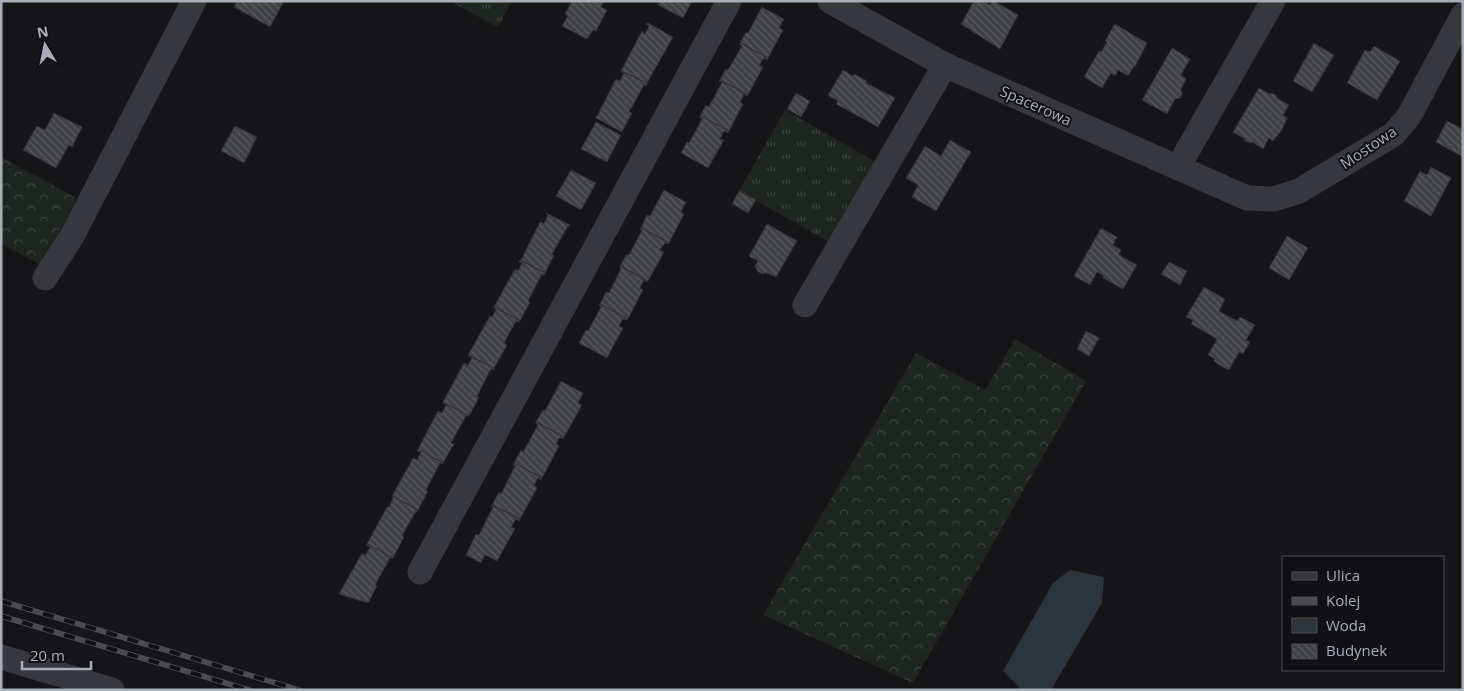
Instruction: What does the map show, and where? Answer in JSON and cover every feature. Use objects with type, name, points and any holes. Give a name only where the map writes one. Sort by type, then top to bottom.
[{"type":"street","points":[[45,278],[82,219],[194,1]]},
{"type":"street","points":[[420,572],[729,1]]},
{"type":"street","name":"Spacerowa","points":[[830,1],[945,64],[1247,198]]},
{"type":"street","points":[[1178,167],[1274,1]]},
{"type":"street","name":"Mostowa","points":[[1247,198],[1274,199],[1299,191],[1394,134],[1409,116],[1463,15]]},
{"type":"street","points":[[806,305],[945,64]]},
{"type":"street","points":[[1,657],[80,685],[112,690]]},
{"type":"green space","points":[[449,1],[512,1],[498,27]]},
{"type":"green space","points":[[785,110],[876,162],[829,242],[739,191]]},
{"type":"green space","points":[[1,157],[77,198],[41,265],[1,244]]},
{"type":"green space","points":[[1015,339],[1086,381],[913,683],[763,615],[916,353],[985,390]]},
{"type":"water","points":[[1070,570],[1104,577],[1102,603],[1051,690],[1021,689],[1003,671],[1053,583]]},
{"type":"building","points":[[237,1],[284,1],[270,27],[234,7]]},
{"type":"building","points":[[572,1],[604,1],[601,7],[607,10],[596,31],[593,30],[587,39],[562,26],[568,16],[565,14]]},
{"type":"building","points":[[660,1],[692,1],[683,18],[658,5]]},
{"type":"building","points":[[974,1],[982,1],[990,5],[994,1],[1018,15],[1000,49],[961,24]]},
{"type":"building","points":[[762,7],[784,19],[779,28],[783,30],[768,58],[740,43],[746,32],[748,33]]},
{"type":"building","points":[[648,23],[673,37],[647,83],[621,71],[642,31],[645,34],[649,26],[646,24]]},
{"type":"building","points":[[1115,24],[1147,43],[1135,67],[1128,76],[1118,70],[1115,76],[1111,73],[1102,88],[1084,77],[1099,51],[1101,52],[1107,42],[1105,41]]},
{"type":"building","points":[[740,43],[768,58],[767,60],[764,58],[759,65],[763,67],[748,95],[720,80],[742,46]]},
{"type":"building","points":[[1314,43],[1334,55],[1312,92],[1293,81]]},
{"type":"building","points":[[1374,46],[1400,61],[1377,100],[1347,83],[1365,50],[1370,52]]},
{"type":"building","points":[[1172,48],[1190,59],[1181,75],[1186,79],[1181,89],[1182,94],[1180,98],[1175,99],[1167,114],[1142,100]]},
{"type":"building","points":[[843,70],[867,81],[866,83],[895,98],[878,127],[836,104],[838,101],[828,95]]},
{"type":"building","points":[[621,71],[647,83],[629,112],[632,113],[622,132],[596,118],[616,79],[620,81],[624,73]]},
{"type":"building","points":[[720,80],[748,95],[744,94],[740,102],[743,104],[729,131],[700,116],[706,105],[709,107],[722,82]]},
{"type":"building","points":[[1259,88],[1270,94],[1272,93],[1289,105],[1283,115],[1287,118],[1282,130],[1273,141],[1269,138],[1263,149],[1252,142],[1245,141],[1245,139],[1233,132]]},
{"type":"building","points":[[796,93],[810,101],[801,117],[787,109]]},
{"type":"building","points":[[54,113],[82,127],[72,147],[69,145],[56,168],[23,150],[37,126],[45,130]]},
{"type":"building","points":[[700,116],[729,131],[728,133],[724,131],[720,139],[724,140],[708,168],[681,153],[687,142],[689,143],[702,119]]},
{"type":"building","points":[[1447,121],[1463,129],[1463,157],[1436,142]]},
{"type":"building","points":[[596,122],[621,135],[607,162],[581,149]]},
{"type":"building","points":[[235,126],[257,137],[244,163],[221,151]]},
{"type":"building","points":[[950,140],[971,152],[936,211],[912,197],[918,185],[906,178],[925,146],[941,156]]},
{"type":"building","points":[[1431,167],[1451,178],[1431,216],[1404,201],[1420,171],[1427,175]]},
{"type":"building","points":[[571,170],[596,183],[581,210],[556,196]]},
{"type":"building","points":[[664,190],[686,202],[681,212],[684,214],[669,243],[641,228],[647,215],[650,216]]},
{"type":"building","points":[[739,191],[756,200],[748,213],[732,204]]},
{"type":"building","points":[[546,213],[570,225],[552,254],[554,255],[545,273],[521,260],[540,222],[544,224],[548,215]]},
{"type":"building","points":[[767,224],[797,241],[776,277],[757,271],[755,266],[758,261],[749,256]]},
{"type":"building","points":[[641,228],[669,243],[665,243],[660,250],[664,252],[648,281],[620,266],[627,254],[629,255],[642,230]]},
{"type":"building","points":[[1101,228],[1117,237],[1113,245],[1121,250],[1119,255],[1137,265],[1123,289],[1103,278],[1104,276],[1097,272],[1090,285],[1074,276]]},
{"type":"building","points":[[1287,236],[1308,248],[1289,280],[1269,268]]},
{"type":"building","points":[[520,260],[545,273],[544,275],[542,274],[520,321],[494,307],[515,269],[518,271],[522,263],[519,262]]},
{"type":"building","points":[[1169,262],[1187,271],[1180,285],[1161,274]]},
{"type":"building","points":[[620,266],[648,281],[644,280],[640,288],[643,290],[628,319],[600,304],[606,292],[609,293],[621,269]]},
{"type":"building","points":[[1204,287],[1225,299],[1219,311],[1237,321],[1240,317],[1255,325],[1246,340],[1250,342],[1243,354],[1239,352],[1229,370],[1219,365],[1214,361],[1215,359],[1208,355],[1217,339],[1191,324],[1193,320],[1186,317]]},
{"type":"building","points":[[600,304],[628,319],[623,319],[619,326],[623,328],[607,358],[579,343],[601,307],[599,306]]},
{"type":"building","points":[[494,307],[520,321],[516,321],[504,343],[507,345],[494,368],[468,355],[490,316],[492,317],[496,310]]},
{"type":"building","points":[[1086,331],[1099,338],[1089,356],[1077,349]]},
{"type":"building","points":[[468,355],[494,368],[494,370],[491,369],[469,416],[443,402],[464,363],[468,365],[472,358]]},
{"type":"building","points":[[561,381],[583,393],[578,403],[582,405],[564,437],[536,422],[543,410],[545,411]]},
{"type":"building","points":[[443,402],[469,416],[466,416],[451,443],[454,444],[443,463],[418,449],[438,411],[442,413],[446,405]]},
{"type":"building","points":[[536,422],[564,437],[563,439],[560,437],[556,444],[559,446],[542,478],[514,463],[521,450],[523,452],[538,425]]},
{"type":"building","points":[[418,449],[443,464],[440,463],[418,510],[392,496],[413,458],[417,460],[421,452],[417,451]]},
{"type":"building","points":[[514,463],[542,478],[541,480],[538,478],[534,485],[537,488],[520,519],[492,505],[499,492],[501,494],[515,466],[513,465]]},
{"type":"building","points":[[392,496],[418,510],[402,536],[404,537],[393,558],[367,544],[387,507],[389,507]]},
{"type":"building","points":[[492,505],[520,519],[519,521],[516,519],[511,527],[515,529],[497,561],[485,555],[481,563],[466,555],[476,534],[479,535],[493,507]]},
{"type":"building","points":[[367,544],[393,558],[390,558],[375,585],[377,586],[368,603],[339,594],[362,553],[366,555],[370,547]]},
{"type":"railway","points":[[1,601],[299,690]]},
{"type":"railway","points":[[1,616],[249,690]]}]
